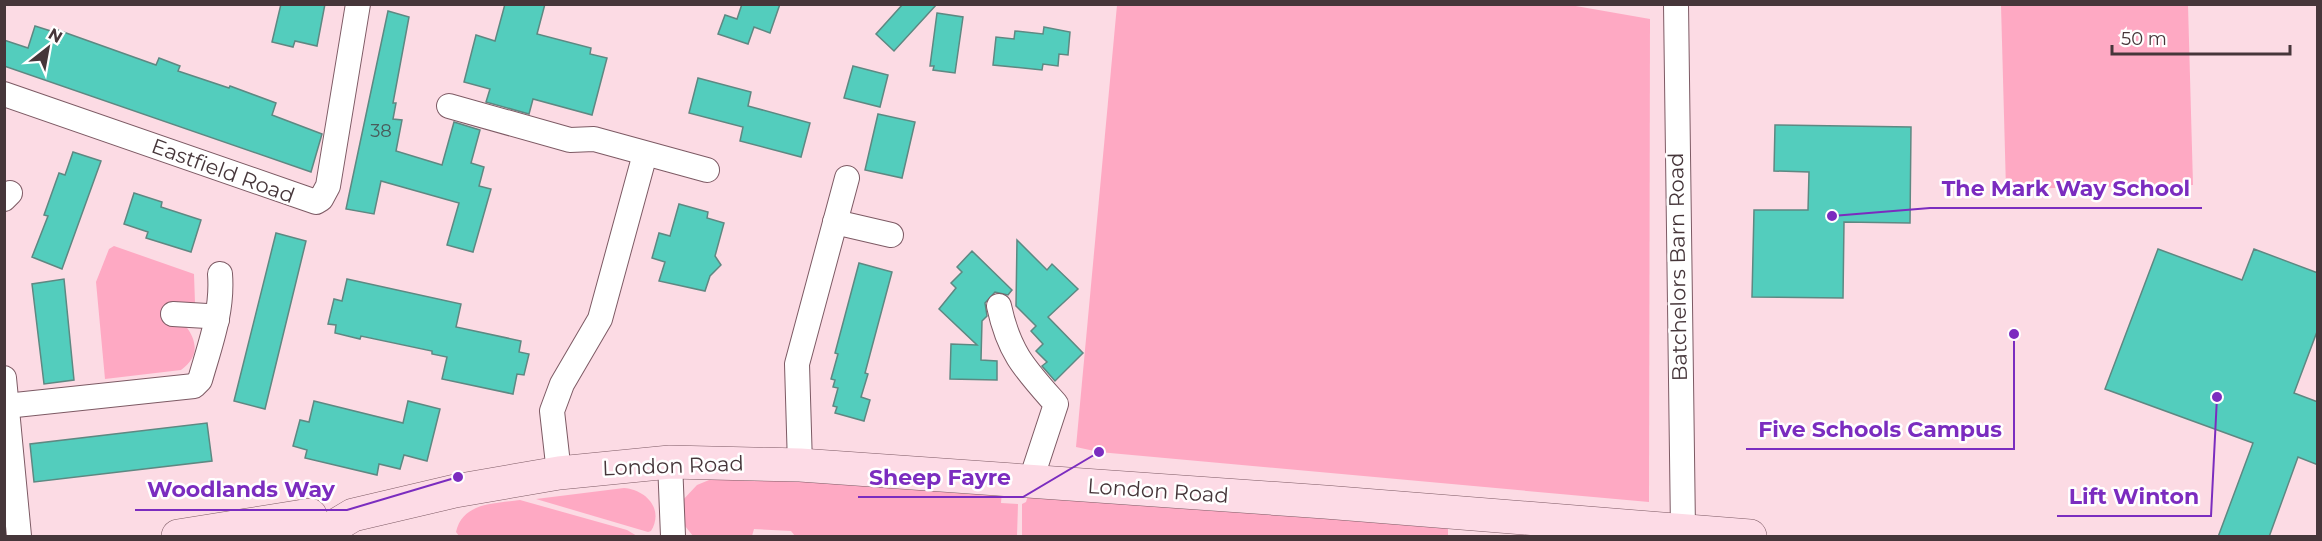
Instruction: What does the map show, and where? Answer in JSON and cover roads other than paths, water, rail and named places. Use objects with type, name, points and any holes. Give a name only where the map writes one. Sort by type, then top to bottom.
[{"type":"street","name":"Eastfield Road","points":[[4,94],[316,202],[321,199],[328,186],[358,4]]},
{"type":"street","name":"Batchelors Barn Road","points":[[1676,4],[1683,530]]},
{"type":"street","points":[[449,106],[570,140],[594,139],[707,170]]},
{"type":"street","points":[[559,473],[552,411],[562,384],[600,320],[645,154]]},
{"type":"street","points":[[800,465],[797,364],[847,178]]},
{"type":"street","points":[[835,222],[891,235]]},
{"type":"street","points":[[6,406],[194,386],[200,380],[217,320],[221,288],[220,274]]},
{"type":"street","points":[[999,306],[1006,337],[1024,368],[1056,404],[1030,483]]},
{"type":"street","points":[[173,314],[207,316],[217,320]]},
{"type":"street","points":[[5,380],[19,537]]},
{"type":"street","name":"London Road","points":[[285,537],[333,527],[353,515],[455,491],[559,473],[670,462],[800,465],[1325,502],[1750,537]]},
{"type":"street","points":[[670,462],[673,537]]},
{"type":"street","name":"London Road","points":[[178,537],[331,512],[353,515]]},
{"type":"place","name":"The Mark Way School","points":[[1832,216]]},
{"type":"place","name":"Five Schools Campus","points":[[2014,334]]},
{"type":"place","name":"Lift Winton","points":[[2217,397]]},
{"type":"place","name":"Sheep Fayre","points":[[1099,452]]},
{"type":"place","name":"Woodlands Way","points":[[458,477]]}]
